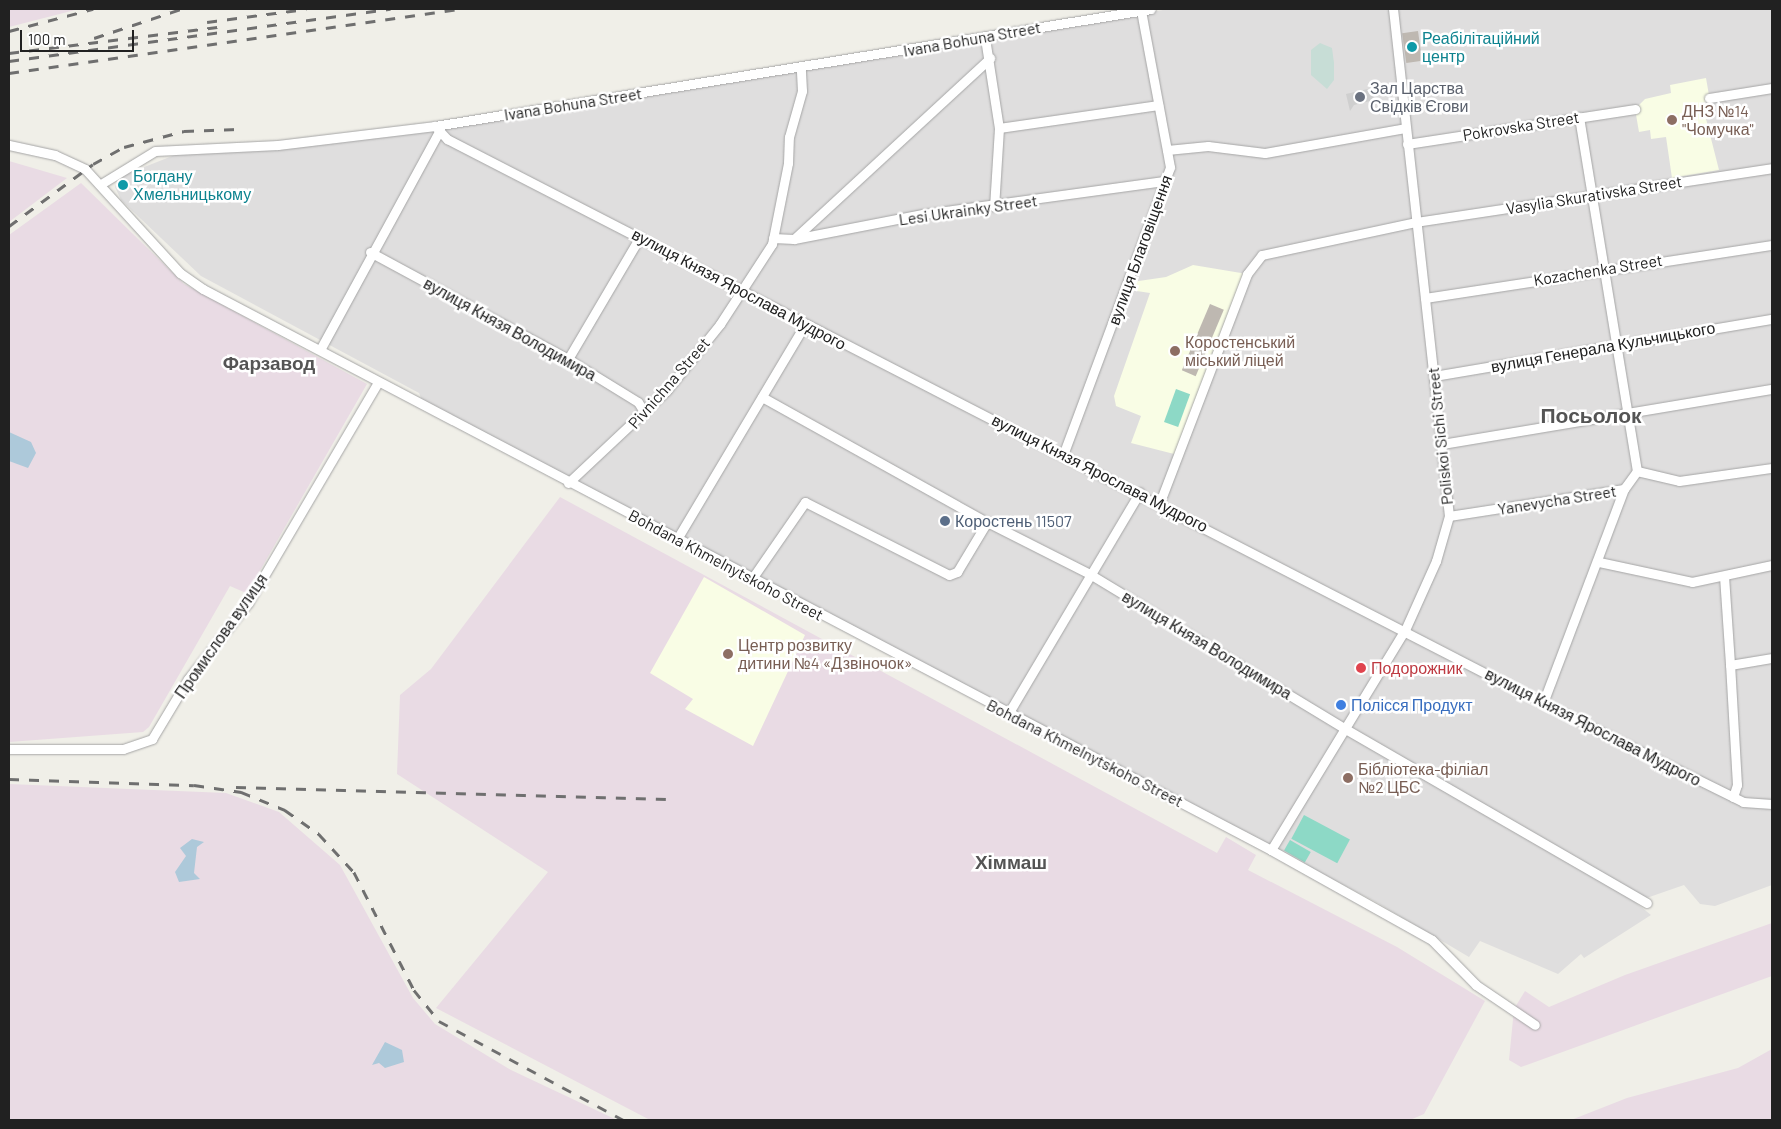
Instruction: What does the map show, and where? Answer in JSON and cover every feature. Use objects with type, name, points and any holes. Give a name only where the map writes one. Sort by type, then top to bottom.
[{"type":"street","name":"Ivana Bohuna Street","points":[[101,184],[156,152],[278,144],[436,129],[985,38],[1146,9]]},
{"type":"street","name":"вулиця Благовіщення","points":[[1063,454],[1170,167],[1158,105],[1146,9]]},
{"type":"street","name":"Poliskoi Sichi Street","points":[[1270,850],[1342,727],[1405,630],[1436,561],[1449,516],[1393,9]]},
{"type":"street","points":[[985,38],[990,58],[999,128],[994,207]]},
{"type":"street","points":[[794,239],[990,58]]},
{"type":"street","name":"Pivnichna Street","points":[[568,483],[644,412],[720,324],[773,238],[788,163],[789,137],[802,91],[801,68]]},
{"type":"street","points":[[1709,98],[1772,88]]},
{"type":"street","points":[[999,128],[1158,105]]},
{"type":"street","name":"Pokrovska Street","points":[[1407,144],[1636,109]]},
{"type":"street","points":[[1580,117],[1637,470]]},
{"type":"street","points":[[1167,150],[1208,146],[1265,153],[1405,128]]},
{"type":"street","points":[[320,348],[436,129]]},
{"type":"street","name":"вулиця Князя Ярослава Мудрого","points":[[436,129],[805,324],[1160,502],[1542,703],[1751,805],[1772,804]]},
{"type":"street","points":[[9,145],[68,160],[101,184]]},
{"type":"street","name":"Vasylia Skurativska Street","points":[[1160,502],[1252,262],[1262,255],[1416,222],[1772,168]]},
{"type":"street","name":"Lesi Ukrainky Street","points":[[773,238],[794,239],[923,214],[994,207],[1164,181]]},
{"type":"street","name":"Bohdana Khmelnytskoho Street","points":[[101,184],[180,273],[320,348],[378,382],[677,539],[751,580],[1270,850],[1432,940],[1476,985],[1535,1025]]},
{"type":"street","points":[[568,359],[640,237]]},
{"type":"street","name":"Kozachenka Street","points":[[1425,298],[1604,269],[1772,245]]},
{"type":"street","name":"вулиця Князя Володимира","points":[[370,252],[568,359],[638,402],[644,412]]},
{"type":"street","name":"вулиця Генерала Кульчицького","points":[[1434,376],[1616,343],[1772,319]]},
{"type":"street","points":[[677,539],[805,324]]},
{"type":"street","name":"Промислова вулиця","points":[[9,749],[122,749],[152,739],[188,679],[248,603],[378,382]]},
{"type":"street","points":[[1442,444],[1772,389]]},
{"type":"street","name":"вулиця Князя Володимира","points":[[762,397],[987,522],[1088,573],[1342,727],[1647,903]]},
{"type":"street","name":"Yanevycha Street","points":[[1449,516],[1624,489],[1637,470],[1680,481],[1772,468]]},
{"type":"street","points":[[1542,703],[1600,562],[1624,489]]},
{"type":"street","points":[[1008,714],[1088,573],[1140,492]]},
{"type":"street","points":[[751,580],[805,502],[949,575],[957,572],[987,522]]},
{"type":"street","points":[[1600,562],[1692,582],[1772,564]]},
{"type":"street","points":[[1724,576],[1737,785],[1733,797]]},
{"type":"street","points":[[1730,664],[1772,658]]},
{"type":"shaded area","points":[[9,9],[79,9],[9,27]]},
{"type":"shaded area","points":[[1169,9],[1772,9],[1772,885],[1715,906],[1700,904],[1684,885],[1635,902],[1651,915],[1584,958],[1581,954],[1558,974],[1480,941],[1469,957],[1376,902],[422,400],[419,393],[201,276],[121,200],[115,187],[119,178],[180,153],[289,145],[733,82]]},
{"type":"shaded area","points":[[1320,43],[1332,48],[1334,80],[1327,89],[1311,75],[1311,50]]},
{"type":"shaded area","name":"ДНЗ №14 \"Чомучка\"","points":[[1706,78],[1710,101],[1702,103],[1719,170],[1672,178],[1666,137],[1651,139],[1650,130],[1639,132],[1635,109],[1645,99],[1671,93],[1670,85]]},
{"type":"shaded area","name":"Зал Царства Свідків Єгови","points":[[1372,88],[1374,100],[1354,105],[1350,111],[1346,94]]},
{"type":"shaded area","points":[[9,161],[67,178],[9,222]]},
{"type":"shaded area","points":[[81,183],[184,284],[367,384],[254,581],[246,593],[230,586],[149,727],[143,732],[9,742],[9,235]]},
{"type":"shaded area","name":"Коростенський міський ліцей","points":[[1193,265],[1247,274],[1178,455],[1131,443],[1141,416],[1116,406],[1114,396],[1150,293],[1130,290],[1132,282],[1166,277]]},
{"type":"shaded area","points":[[9,432],[31,442],[36,453],[28,468],[9,461]]},
{"type":"shaded area","points":[[560,497],[1217,853],[1226,837],[1256,855],[1248,870],[1397,947],[1485,1001],[1424,1114],[1410,1120],[650,1120],[436,1008],[548,872],[397,774],[400,695],[431,669]]},
{"type":"shaded area","name":"Центр розвитку дитини №4 «Дзвіночок»","points":[[704,577],[805,635],[753,746],[685,709],[693,699],[650,673]]},
{"type":"shaded area","points":[[9,784],[226,793],[279,812],[340,865],[413,998],[435,1024],[511,1070],[617,1120],[9,1120]]},
{"type":"shaded area","points":[[192,839],[204,842],[197,847],[194,873],[200,879],[179,882],[175,872],[186,856],[180,848]]},
{"type":"shaded area","points":[[1772,923],[1772,976],[1521,1067],[1509,1060],[1514,1009],[1525,991],[1549,1007],[1625,975]]},
{"type":"shaded area","points":[[385,1042],[402,1050],[404,1062],[385,1068],[379,1063],[372,1065]]},
{"type":"shaded area","points":[[1772,1049],[1772,1120],[1571,1120],[1627,1098],[1738,1068]]},
{"type":"green space","points":[[1176,389],[1190,394],[1178,427],[1164,422]]},
{"type":"green space","points":[[1304,815],[1350,839],[1337,863],[1291,839]]},
{"type":"green space","points":[[1290,840],[1311,852],[1305,862],[1284,850]]},
{"type":"building","name":"Реабілітаційний центр","points":[[1418,31],[1422,61],[1406,63],[1402,33]]},
{"type":"building","name":"Коростенський міський ліцей","points":[[1210,304],[1224,310],[1196,376],[1182,370]]},
{"type":"railway","points":[[9,31],[93,9]]},
{"type":"railway","points":[[94,38],[181,9]]},
{"type":"railway","points":[[207,22],[306,9]]},
{"type":"railway","points":[[9,61],[390,9]]},
{"type":"railway","points":[[9,73],[460,9]]},
{"type":"railway","points":[[9,53],[217,27]]},
{"type":"railway","points":[[9,226],[93,164],[124,147],[184,131],[238,129]]},
{"type":"railway","points":[[9,779],[194,785],[241,792],[285,810],[319,834],[354,872],[414,990],[439,1021],[624,1120]]},
{"type":"railway","points":[[236,787],[676,799]]},
{"type":"place","name":"Реабілітаційний центр","points":[[1412,47]]},
{"type":"place","name":"Зал Царства Свідків Єгови","points":[[1360,97]]},
{"type":"place","name":"ДНЗ №14 \"Чомучка\"","points":[[1672,120]]},
{"type":"place","name":"Богдану Хмельницькому","points":[[123,185]]},
{"type":"place","name":"Коростенський міський ліцей","points":[[1175,351]]},
{"type":"place","name":"Коростень 11507","points":[[945,521]]},
{"type":"place","name":"Центр розвитку дитини №4 «Дзвіночок»","points":[[728,654]]},
{"type":"place","name":"Подорожник","points":[[1361,668]]},
{"type":"place","name":"Полісся Продукт","points":[[1341,705]]},
{"type":"place","name":"Бібліотека-філіал №2 ЦБС","points":[[1348,778]]},
{"type":"district","name":"Фарзавод","points":[[269,363]]},
{"type":"district","name":"Посьолок","points":[[1591,415]]},
{"type":"district","name":"Хіммаш","points":[[1011,862]]}]
